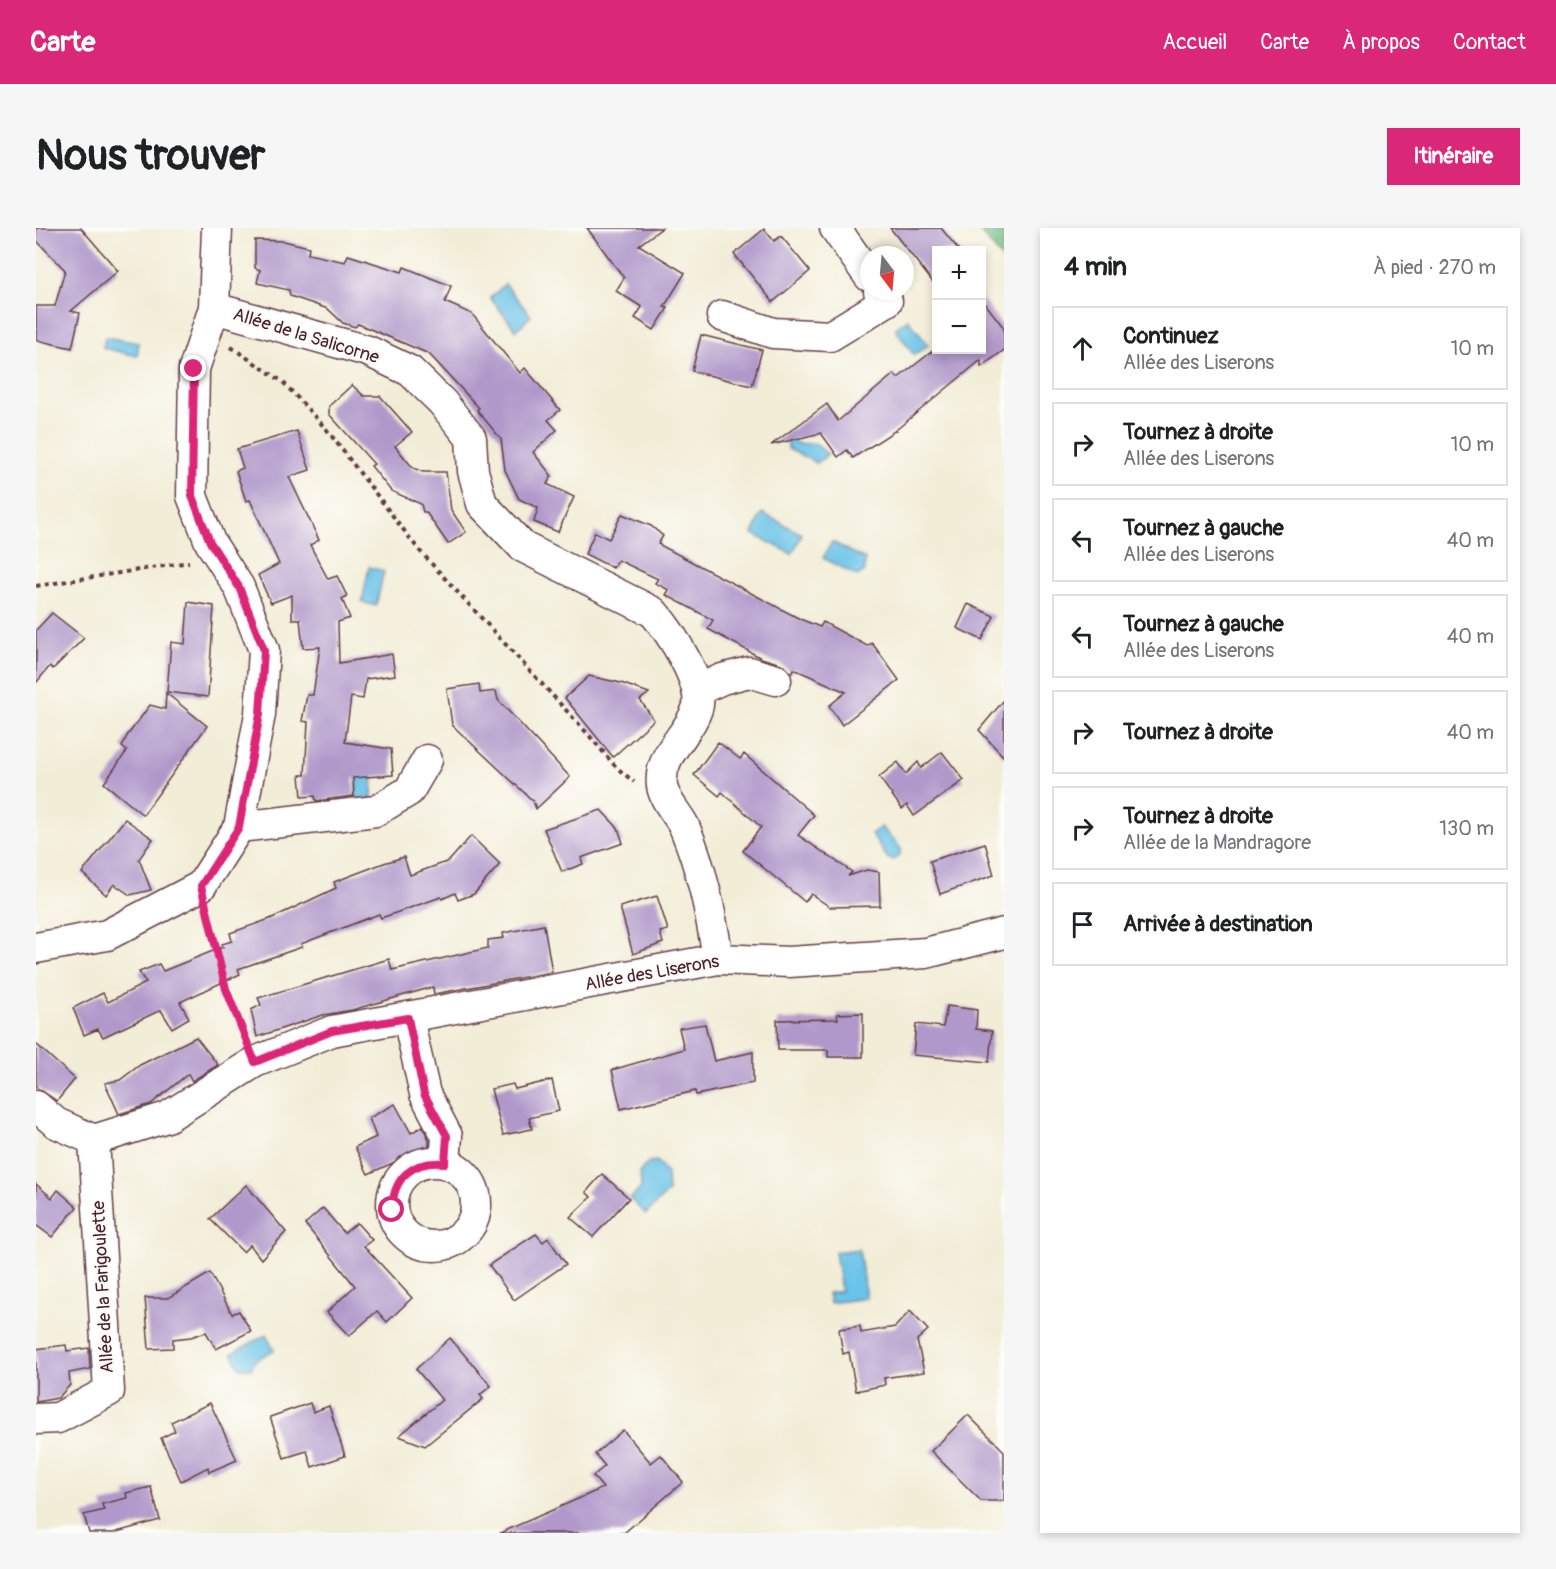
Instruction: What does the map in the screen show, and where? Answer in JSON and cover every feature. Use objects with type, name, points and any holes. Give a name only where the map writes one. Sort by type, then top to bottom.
[{"type":"street","points":[[36,948],[107,935],[201,886],[239,827],[260,714],[264,650],[239,587],[210,542],[192,496],[194,369],[211,318],[217,228]]},
{"type":"street","points":[[835,228],[860,263]]},
{"type":"street","points":[[722,316],[773,333],[830,336],[886,300]]},
{"type":"street","name":"Allée de la Salicorne","points":[[211,318],[368,351],[410,371],[442,402],[471,438],[473,471],[482,504],[523,547],[653,612],[667,628],[698,690]]},
{"type":"street","points":[[718,959],[710,904],[684,826],[662,788],[666,757],[698,708],[698,690],[722,679],[749,672],[776,680]]},
{"type":"street","points":[[239,827],[376,812],[409,790],[427,760]]},
{"type":"street","name":"Allée des Liserons","points":[[94,1140],[167,1117],[255,1062],[332,1031],[718,959],[789,962],[926,953],[1004,933]]},
{"type":"street","points":[[408,1018],[424,1094],[447,1136],[445,1163]]},
{"type":"street","points":[[36,1106],[56,1123],[94,1140]]},
{"type":"street","name":"Allée de la Farigoulette","points":[[36,1419],[58,1418],[109,1391],[94,1140]]},
{"type":"path","points":[[211,318],[236,351],[283,382],[327,430],[419,550],[616,767],[644,790],[669,800]]},
{"type":"path","points":[[36,586],[197,561]]},
{"type":"path","points":[[201,886],[226,989],[255,1062]]},
{"type":"green space","points":[[977,228],[1004,228],[1004,261]]},
{"type":"water","points":[[505,284],[531,316],[516,330],[490,298]]},
{"type":"water","points":[[908,319],[928,345],[914,355],[895,329]]},
{"type":"water","points":[[105,337],[139,343],[137,356],[103,348]]},
{"type":"water","points":[[787,438],[799,444],[814,443],[828,454],[817,463],[788,449]]},
{"type":"water","points":[[762,513],[802,534],[792,554],[753,534]]},
{"type":"water","points":[[832,542],[865,559],[865,571],[857,576],[823,558]]},
{"type":"water","points":[[369,567],[384,571],[376,606],[362,602]]},
{"type":"water","points":[[357,766],[373,766],[372,799],[356,799]]},
{"type":"water","points":[[881,827],[901,849],[900,855],[894,860],[888,859],[871,834]]},
{"type":"water","points":[[657,1161],[667,1174],[668,1192],[646,1214],[630,1199],[641,1188],[640,1171],[649,1162]]},
{"type":"water","points":[[859,1249],[866,1298],[830,1303],[828,1293],[841,1291],[835,1252]]},
{"type":"water","points":[[266,1335],[274,1350],[254,1361],[252,1368],[240,1368],[232,1353]]},
{"type":"building","points":[[36,228],[81,228],[118,271],[71,311],[80,313],[72,348],[36,340],[36,306],[55,306],[65,270],[36,240]]},
{"type":"building","points":[[587,228],[662,228],[639,245],[685,273],[664,307],[668,308],[654,330],[635,318],[642,307],[616,291],[624,278]]},
{"type":"building","points":[[890,228],[941,228],[956,246],[932,246],[932,281],[914,258],[914,246],[904,246]]},
{"type":"building","points":[[764,229],[774,241],[781,236],[810,271],[773,302],[734,254]]},
{"type":"building","points":[[255,240],[284,241],[309,247],[308,254],[345,262],[348,255],[402,272],[404,267],[451,286],[445,302],[472,314],[520,373],[525,368],[560,410],[548,420],[557,430],[533,452],[552,476],[547,484],[574,497],[558,532],[534,522],[538,508],[519,499],[505,470],[501,439],[477,410],[479,408],[429,354],[358,324],[355,327],[343,323],[328,309],[290,296],[289,290],[257,283],[260,270],[255,268]]},
{"type":"building","points":[[986,305],[1004,328],[1004,350],[981,367],[981,360],[896,430],[853,458],[847,450],[838,457],[821,433],[771,445],[827,404],[838,421],[894,374],[898,378],[932,352],[932,354],[986,354]]},
{"type":"building","points":[[701,335],[762,350],[752,386],[692,371]]},
{"type":"building","points":[[352,385],[364,396],[380,396],[412,432],[395,446],[413,468],[423,472],[446,472],[451,510],[466,532],[448,544],[426,512],[423,512],[421,504],[391,491],[371,466],[374,464],[329,414],[329,406]]},
{"type":"building","points":[[297,431],[310,470],[289,477],[319,540],[310,545],[328,579],[337,576],[347,596],[342,599],[350,618],[338,622],[339,663],[392,654],[395,675],[366,679],[363,699],[351,697],[345,742],[391,749],[393,775],[353,778],[354,796],[316,801],[315,796],[302,797],[300,775],[305,775],[308,722],[302,721],[307,695],[313,695],[320,647],[303,648],[300,619],[292,619],[292,595],[271,603],[258,575],[279,564],[250,500],[246,501],[236,471],[243,468],[237,449]]},
{"type":"building","points":[[622,514],[651,526],[663,536],[658,544],[800,619],[820,627],[823,622],[867,646],[872,643],[899,680],[842,725],[829,706],[846,692],[794,669],[792,673],[781,664],[761,658],[708,629],[713,620],[666,595],[669,590],[655,583],[658,579],[618,560],[613,568],[585,554],[595,532],[609,539]]},
{"type":"building","points":[[188,602],[214,606],[208,697],[167,692],[171,642],[185,644]]},
{"type":"building","points":[[968,604],[994,616],[982,640],[957,628]]},
{"type":"building","points":[[52,613],[84,638],[53,669],[50,666],[36,683],[36,630]]},
{"type":"building","points":[[589,676],[621,683],[649,693],[640,700],[654,720],[613,757],[565,698]]},
{"type":"building","points":[[479,684],[480,693],[496,691],[498,700],[570,777],[536,809],[533,801],[452,725],[447,689]]},
{"type":"building","points":[[166,693],[207,726],[143,815],[104,783],[127,751],[122,747],[127,736],[150,705],[165,709]]},
{"type":"building","points":[[1004,700],[1004,757],[979,730]]},
{"type":"building","points":[[718,742],[740,759],[744,754],[814,815],[798,835],[852,872],[848,876],[867,870],[879,872],[880,906],[830,907],[811,894],[805,902],[743,851],[761,827],[722,792],[719,796],[694,775]]},
{"type":"building","points":[[942,752],[964,780],[914,816],[907,805],[902,809],[879,777],[898,762],[906,774],[918,762],[921,768]]},
{"type":"building","points":[[601,810],[618,828],[623,843],[581,858],[583,864],[562,872],[544,829]]},
{"type":"building","points":[[125,819],[153,839],[139,859],[151,890],[130,895],[114,884],[106,895],[82,873]]},
{"type":"building","points":[[471,836],[500,864],[474,894],[458,900],[455,893],[381,918],[379,914],[301,944],[302,947],[238,969],[240,974],[180,1002],[189,1018],[172,1028],[161,1010],[103,1037],[98,1029],[84,1035],[73,1008],[103,993],[108,1002],[146,983],[139,972],[159,964],[163,971],[223,947],[222,944],[232,941],[230,933],[270,919],[336,888],[334,882],[384,863],[404,857],[410,875],[449,861]]},
{"type":"building","points":[[985,843],[994,875],[940,894],[930,861]]},
{"type":"building","points":[[657,896],[668,930],[660,932],[663,943],[633,954],[620,907]]},
{"type":"building","points":[[544,925],[552,972],[434,994],[433,987],[352,1010],[323,1015],[257,1037],[251,1010],[261,1005],[258,998],[389,959],[392,970],[488,948],[488,940],[504,938],[503,933]]},
{"type":"building","points":[[947,1006],[977,1010],[976,1029],[992,1031],[989,1062],[913,1055],[916,1024],[943,1027]]},
{"type":"building","points":[[863,1013],[863,1057],[828,1057],[828,1050],[778,1050],[777,1020],[838,1019],[837,1014]]},
{"type":"building","points":[[705,1024],[714,1061],[753,1052],[753,1083],[696,1095],[695,1091],[621,1109],[612,1070],[684,1049],[679,1028]]},
{"type":"building","points":[[196,1037],[218,1065],[192,1081],[188,1074],[151,1104],[119,1114],[105,1083],[120,1080],[140,1065]]},
{"type":"building","points":[[36,1044],[75,1079],[57,1101],[36,1087]]},
{"type":"building","points":[[552,1080],[559,1111],[529,1118],[532,1129],[503,1135],[491,1089],[513,1084],[515,1089]]},
{"type":"building","points":[[395,1104],[411,1133],[423,1126],[429,1140],[429,1151],[415,1157],[413,1154],[368,1174],[355,1147],[376,1137],[369,1118]]},
{"type":"building","points":[[602,1174],[629,1198],[593,1237],[570,1217],[591,1197],[586,1192]]},
{"type":"building","points":[[36,1184],[52,1198],[58,1190],[77,1207],[52,1237],[36,1225]]},
{"type":"building","points":[[246,1185],[286,1232],[261,1259],[250,1245],[243,1252],[210,1219]]},
{"type":"building","points":[[323,1208],[344,1233],[357,1223],[372,1240],[364,1246],[412,1298],[387,1322],[377,1311],[349,1336],[327,1312],[355,1286],[305,1224]]},
{"type":"building","points":[[536,1234],[543,1242],[548,1238],[566,1264],[514,1300],[489,1265]]},
{"type":"building","points":[[210,1273],[232,1314],[239,1311],[251,1331],[216,1349],[206,1332],[173,1339],[173,1348],[149,1349],[145,1298],[168,1298]]},
{"type":"building","points":[[910,1311],[928,1330],[917,1340],[924,1372],[884,1378],[885,1385],[856,1391],[849,1352],[843,1354],[839,1329],[860,1326],[861,1333],[895,1327]]},
{"type":"building","points":[[450,1338],[491,1386],[480,1395],[483,1399],[425,1446],[399,1436],[442,1400],[416,1369]]},
{"type":"building","points":[[66,1345],[67,1351],[89,1348],[90,1369],[69,1373],[70,1385],[58,1398],[36,1402],[36,1349]]},
{"type":"building","points":[[210,1403],[237,1460],[209,1472],[208,1467],[181,1481],[161,1438],[175,1431],[171,1422]]},
{"type":"building","points":[[310,1403],[313,1412],[329,1406],[345,1456],[312,1467],[307,1451],[284,1458],[270,1417]]},
{"type":"building","points":[[968,1415],[1004,1451],[1004,1501],[981,1501],[931,1451]]},
{"type":"building","points":[[623,1430],[651,1463],[661,1455],[683,1482],[624,1533],[500,1533],[603,1488],[593,1476],[605,1466],[595,1454]]},
{"type":"building","points":[[151,1487],[160,1520],[113,1533],[89,1533],[84,1515],[104,1510],[102,1504],[127,1498],[126,1493]]},
{"type":"route","points":[[194,369],[192,496],[210,542],[239,587],[264,650],[260,714],[239,827],[201,886],[226,989],[255,1062],[332,1031],[408,1018],[424,1094],[447,1136],[445,1163],[431,1161],[406,1172],[398,1182],[393,1196],[392,1210]]}]
